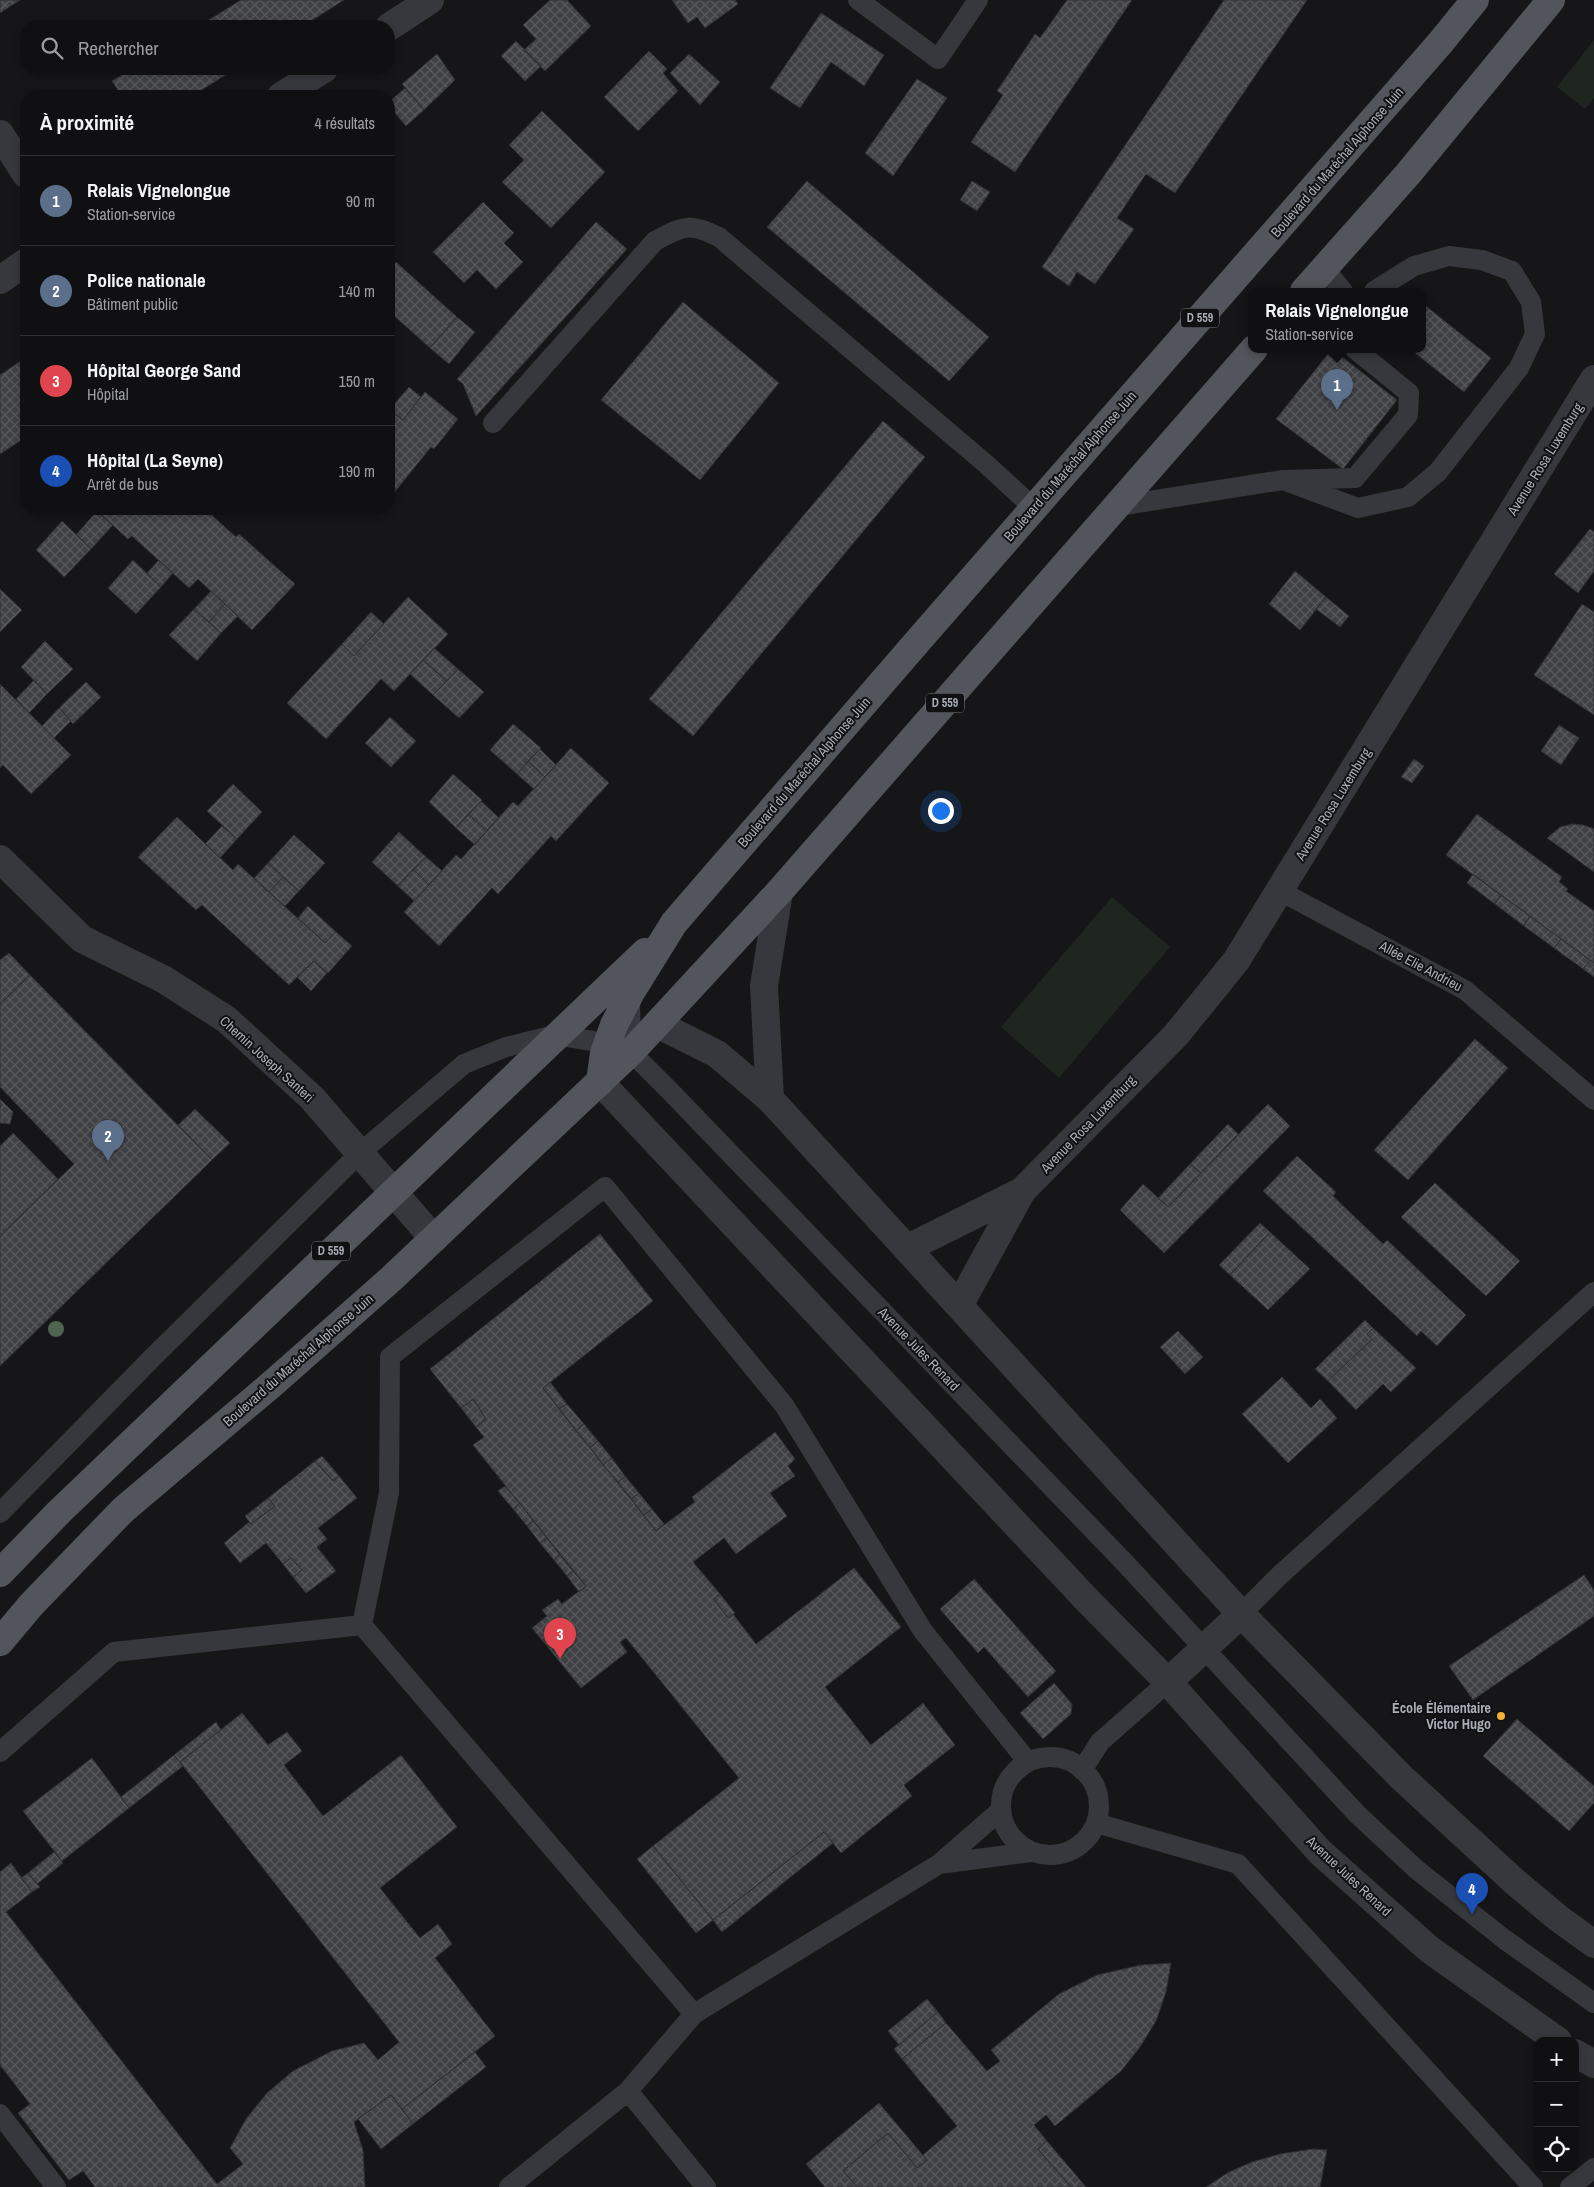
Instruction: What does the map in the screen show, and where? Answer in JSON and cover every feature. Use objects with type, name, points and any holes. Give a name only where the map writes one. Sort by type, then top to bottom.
[{"type":"main road","name":"Boulevard du Maréchal Alphonse Juin","points":[[0,1573],[58,1512],[555,1036],[666,933],[924,634],[1435,50],[1475,0]]},
{"type":"main road","points":[[1307,288],[1414,167],[1551,0]]},
{"type":"main road","name":"Boulevard du Maréchal Alphonse Juin","points":[[0,1642],[31,1605],[123,1510],[272,1384],[434,1239],[600,1082],[628,1034],[779,892],[1251,353]]},
{"type":"main road","name":"Boulevard du Maréchal Alphonse Juin","points":[[628,1034],[630,994],[666,933]]},
{"type":"main road","points":[[555,1036],[628,1034]]},
{"type":"street","points":[[395,23],[430,0]]},
{"type":"street","points":[[291,90],[314,75]]},
{"type":"street","points":[[0,134],[20,165]]},
{"type":"street","points":[[0,280],[20,266]]},
{"type":"street","name":"Avenue Rosa Luxemburg","points":[[960,1304],[1022,1191],[1176,1035],[1236,961],[1594,379]]},
{"type":"street","name":"Chemin Joseph Santeri","points":[[0,859],[82,939],[163,980],[226,1019],[312,1098],[434,1239]]},
{"type":"street","points":[[770,1099],[764,986],[779,892]]},
{"type":"street","points":[[628,1034],[717,1054],[770,1099],[960,1304],[1241,1614],[1401,1777],[1515,1882],[1558,1918],[1594,1944]]},
{"type":"street","name":"Avenue Jules Renard","points":[[600,1082],[1093,1607],[1168,1682],[1320,1852],[1429,1949],[1552,2037]]},
{"type":"street","name":"Avenue Rosa Luxemburg","points":[[908,1248],[1022,1191]]},
{"type":"street","points":[[1168,1682],[1206,1649],[1241,1614]]},
{"type":"street","points":[[1579,2055],[1594,2064]]},
{"type":"lane","points":[[858,0],[938,58],[978,0]]},
{"type":"lane","points":[[493,423],[655,242],[676,230],[697,227],[719,237],[986,464],[1034,508]]},
{"type":"lane","points":[[1283,480],[1358,508],[1408,497],[1438,472],[1456,450],[1519,368],[1535,334],[1531,302],[1512,271],[1482,260],[1449,256],[1414,266],[1379,288]]},
{"type":"lane","points":[[1324,268],[1341,288]]},
{"type":"lane","points":[[1118,506],[1283,480],[1355,478],[1408,415],[1409,393],[1359,353]]},
{"type":"lane","name":"Allée Elie Andrieu","points":[[1280,891],[1465,990],[1594,1100]]},
{"type":"lane","name":"Avenue Jules Renard","points":[[628,1034],[1206,1649],[1357,1814],[1416,1869],[1504,1939],[1594,2002]]},
{"type":"lane","points":[[0,1513],[152,1357],[360,1153],[464,1064],[506,1047],[555,1036]]},
{"type":"lane","points":[[362,1624],[389,1493],[390,1357],[605,1187],[784,1405],[923,1631],[1028,1762]]},
{"type":"lane","points":[[1241,1614],[1280,1575],[1594,1292]]},
{"type":"lane","points":[[0,1752],[114,1652],[362,1624]]},
{"type":"lane","points":[[362,1624],[694,2014]]},
{"type":"lane","points":[[1082,1770],[1100,1742],[1168,1682]]},
{"type":"lane","points":[[1041,1758],[1056,1758],[1070,1762],[1082,1770],[1092,1781],[1097,1794],[1099,1809],[1096,1823],[1088,1836],[1077,1848],[1062,1854],[1047,1856],[1031,1852],[1020,1846],[1010,1836],[1000,1810],[1007,1782],[1016,1771],[1028,1762],[1041,1758]]},
{"type":"lane","points":[[509,2187],[628,2091],[694,2014],[939,1864],[1000,1810]]},
{"type":"lane","points":[[1096,1823],[1238,1864],[1533,2187]]},
{"type":"lane","points":[[939,1864],[1031,1852]]},
{"type":"lane","points":[[628,2091],[706,2187]]},
{"type":"lane","points":[[0,2114],[56,2187]]},
{"type":"lane","points":[[1570,2187],[1594,2168]]},
{"type":"shaded area","points":[[1594,40],[1594,98],[1585,109],[1557,87]]},
{"type":"shaded area","points":[[1112,897],[1170,947],[1059,1078],[1001,1027]]},
{"type":"building","points":[[0,0],[20,0],[0,13]]},
{"type":"building","points":[[241,0],[344,0],[312,20],[209,20]]},
{"type":"building","points":[[550,0],[567,0],[591,26],[545,71],[524,50],[536,39],[523,25]]},
{"type":"building","points":[[672,0],[735,0],[738,4],[705,28],[697,17],[688,23]]},
{"type":"building","points":[[1067,0],[1132,0],[1015,172],[971,142],[1003,95],[997,91],[1035,34],[1040,38]]},
{"type":"building","points":[[1224,0],[1307,0],[1175,193],[1146,174],[1117,218],[1134,229],[1095,284],[1077,272],[1069,286],[1042,267]]},
{"type":"building","points":[[821,13],[884,55],[864,86],[831,62],[800,108],[770,88]]},
{"type":"building","points":[[516,41],[541,66],[525,81],[501,56]]},
{"type":"building","points":[[649,51],[667,69],[663,73],[678,91],[638,131],[604,97]]},
{"type":"building","points":[[437,54],[455,80],[424,110],[402,84]]},
{"type":"building","points":[[689,54],[720,82],[700,105],[670,73]]},
{"type":"building","points":[[122,75],[225,75],[202,90],[118,90],[112,81]]},
{"type":"building","points":[[917,79],[947,98],[893,176],[865,153]]},
{"type":"building","points":[[405,88],[424,110],[406,126],[395,113],[395,97]]},
{"type":"building","points":[[542,111],[605,172],[551,228],[502,182],[524,160],[509,145]]},
{"type":"building","points":[[807,181],[989,337],[949,381],[767,227]]},
{"type":"building","points":[[972,181],[990,192],[977,211],[960,200]]},
{"type":"building","points":[[483,202],[514,233],[504,243],[523,262],[496,289],[477,270],[464,283],[433,252]]},
{"type":"building","points":[[596,222],[627,249],[476,416],[463,384],[457,379]]},
{"type":"building","points":[[396,262],[457,317],[430,348],[395,316]]},
{"type":"building","points":[[683,302],[779,383],[700,480],[601,400]]},
{"type":"building","points":[[1426,306],[1491,358],[1464,392],[1415,353],[1426,353]]},
{"type":"building","points":[[457,317],[475,332],[449,364],[430,348]]},
{"type":"building","points":[[1329,353],[1337,353],[1397,400],[1343,469],[1276,419]]},
{"type":"building","points":[[20,361],[20,441],[0,454],[0,375]]},
{"type":"building","points":[[409,387],[421,397],[403,420],[395,414],[395,403]]},
{"type":"building","points":[[425,392],[458,419],[434,449],[431,447],[395,492],[395,414],[403,420]]},
{"type":"building","points":[[883,421],[925,457],[693,736],[649,699]]},
{"type":"building","points":[[94,515],[102,515],[113,525],[91,549],[76,535]]},
{"type":"building","points":[[101,515],[212,515],[236,537],[239,534],[295,584],[252,630],[198,579],[189,588],[132,536],[128,539]]},
{"type":"building","points":[[62,521],[91,549],[64,577],[36,550]]},
{"type":"building","points":[[1590,529],[1594,532],[1594,571],[1578,593],[1554,574]]},
{"type":"building","points":[[133,560],[161,587],[136,614],[108,588]]},
{"type":"building","points":[[159,560],[173,573],[161,587],[147,573]]},
{"type":"building","points":[[1295,571],[1326,597],[1300,630],[1269,604]]},
{"type":"building","points":[[0,589],[22,610],[0,632]]},
{"type":"building","points":[[211,591],[225,604],[209,622],[194,609]]},
{"type":"building","points":[[408,597],[448,634],[394,691],[381,679],[326,739],[287,703],[342,644],[354,656]]},
{"type":"building","points":[[1326,597],[1349,616],[1340,627],[1316,609]]},
{"type":"building","points":[[225,604],[238,616],[221,633],[209,622]]},
{"type":"building","points":[[1582,604],[1594,612],[1594,715],[1534,675]]},
{"type":"building","points":[[194,609],[221,633],[197,661],[169,635]]},
{"type":"building","points":[[371,612],[384,624],[354,656],[342,644]]},
{"type":"building","points":[[45,641],[73,669],[47,694],[21,667]]},
{"type":"building","points":[[434,648],[458,669],[447,681],[423,660]]},
{"type":"building","points":[[423,660],[447,681],[433,695],[410,674]]},
{"type":"building","points":[[458,669],[484,692],[459,718],[433,695]]},
{"type":"building","points":[[34,680],[47,694],[29,713],[16,699]]},
{"type":"building","points":[[86,682],[101,697],[73,724],[59,708]]},
{"type":"building","points":[[0,684],[71,755],[31,794],[3,765],[0,768]]},
{"type":"building","points":[[59,708],[71,721],[54,738],[42,726]]},
{"type":"building","points":[[390,717],[416,741],[391,767],[365,743]]},
{"type":"building","points":[[513,724],[541,748],[517,774],[490,750]]},
{"type":"building","points":[[1559,725],[1579,738],[1561,765],[1541,751]]},
{"type":"building","points":[[571,748],[609,783],[556,841],[551,836],[498,894],[492,888],[439,946],[404,912],[456,855],[461,859],[513,802],[518,806]]},
{"type":"building","points":[[540,749],[556,765],[545,777],[528,761]]},
{"type":"building","points":[[1414,759],[1424,766],[1412,783],[1401,777]]},
{"type":"building","points":[[528,761],[545,777],[534,789],[517,774]]},
{"type":"building","points":[[453,774],[482,800],[456,828],[429,802]]},
{"type":"building","points":[[233,784],[262,812],[237,839],[207,811]]},
{"type":"building","points":[[481,801],[499,818],[487,831],[468,814]]},
{"type":"building","points":[[468,814],[487,831],[475,845],[456,828]]},
{"type":"building","points":[[1477,814],[1562,877],[1559,882],[1568,889],[1566,891],[1594,911],[1594,963],[1446,855]]},
{"type":"building","points":[[177,817],[233,870],[238,864],[325,943],[336,932],[352,946],[328,973],[314,961],[289,985],[202,905],[196,910],[138,857]]},
{"type":"building","points":[[1572,824],[1594,829],[1594,872],[1547,838],[1560,827]]},
{"type":"building","points":[[222,826],[237,839],[220,858],[205,844]]},
{"type":"building","points":[[399,832],[426,857],[398,886],[372,862]]},
{"type":"building","points":[[294,835],[325,863],[299,891],[268,863]]},
{"type":"building","points":[[426,857],[442,871],[429,885],[413,869]]},
{"type":"building","points":[[268,863],[283,877],[269,892],[254,878]]},
{"type":"building","points":[[413,869],[429,885],[414,901],[398,886]]},
{"type":"building","points":[[1473,874],[1501,895],[1495,904],[1467,883]]},
{"type":"building","points":[[283,877],[299,891],[285,906],[269,892]]},
{"type":"building","points":[[1501,895],[1530,916],[1524,926],[1495,904]]},
{"type":"building","points":[[308,906],[336,932],[325,943],[298,918]]},
{"type":"building","points":[[1530,916],[1561,939],[1554,948],[1524,926]]},
{"type":"building","points":[[1561,939],[1590,960],[1583,969],[1554,948]]},
{"type":"building","points":[[9,953],[30,975],[0,1004],[0,960]]},
{"type":"building","points":[[1590,960],[1594,963],[1594,977],[1583,969]]},
{"type":"building","points":[[314,961],[327,973],[311,991],[297,977]]},
{"type":"building","points":[[30,975],[212,1160],[0,1366],[0,1236],[74,1164],[0,1087],[0,1004]]},
{"type":"building","points":[[1475,1039],[1508,1068],[1408,1180],[1374,1150]]},
{"type":"building","points":[[0,1099],[13,1112],[10,1124],[0,1123]]},
{"type":"building","points":[[1268,1104],[1290,1126],[1164,1253],[1120,1210],[1143,1184],[1168,1207]]},
{"type":"building","points":[[195,1109],[230,1143],[212,1160],[178,1125]]},
{"type":"building","points":[[1228,1124],[1238,1134],[1201,1173],[1190,1164]]},
{"type":"building","points":[[13,1133],[58,1179],[0,1236],[0,1146]]},
{"type":"building","points":[[1297,1156],[1336,1192],[1333,1196],[1383,1244],[1387,1240],[1466,1315],[1437,1346],[1421,1331],[1417,1336],[1263,1191]]},
{"type":"building","points":[[1190,1164],[1201,1173],[1168,1207],[1158,1198]]},
{"type":"building","points":[[1435,1183],[1520,1261],[1486,1296],[1401,1217]]},
{"type":"building","points":[[1260,1223],[1270,1232],[1230,1275],[1219,1265]]},
{"type":"building","points":[[1270,1232],[1310,1269],[1268,1310],[1230,1275]]},
{"type":"building","points":[[600,1234],[653,1301],[543,1388],[656,1531],[695,1502],[692,1497],[775,1432],[795,1459],[788,1466],[795,1476],[770,1493],[787,1516],[736,1554],[724,1538],[693,1562],[720,1594],[714,1599],[728,1618],[733,1614],[756,1644],[854,1568],[901,1627],[825,1687],[871,1745],[923,1703],[955,1745],[904,1785],[912,1796],[841,1853],[824,1832],[713,1920],[653,1846],[739,1778],[626,1638],[620,1642],[627,1652],[581,1688],[532,1628],[547,1616],[542,1610],[558,1599],[562,1604],[586,1586],[473,1445],[484,1437],[476,1427],[486,1419],[473,1399],[461,1408],[430,1369]]},
{"type":"building","points":[[1365,1320],[1373,1328],[1367,1334],[1372,1339],[1328,1381],[1315,1369]]},
{"type":"building","points":[[1373,1328],[1416,1368],[1391,1392],[1383,1384],[1356,1410],[1328,1381],[1372,1339],[1367,1334]]},
{"type":"building","points":[[1178,1331],[1203,1357],[1185,1374],[1160,1347]]},
{"type":"building","points":[[1282,1377],[1311,1408],[1320,1399],[1337,1418],[1288,1463],[1242,1414]]},
{"type":"building","points":[[550,1382],[567,1404],[559,1409],[543,1388]]},
{"type":"building","points":[[473,1399],[486,1419],[476,1427],[461,1408]]},
{"type":"building","points":[[567,1404],[584,1424],[576,1431],[559,1409]]},
{"type":"building","points":[[584,1424],[598,1441],[590,1448],[576,1431]]},
{"type":"building","points":[[598,1441],[612,1458],[603,1465],[590,1448]]},
{"type":"building","points":[[322,1456],[339,1476],[333,1481],[315,1461]]},
{"type":"building","points":[[612,1458],[625,1476],[618,1482],[603,1465]]},
{"type":"building","points":[[315,1461],[333,1481],[339,1476],[357,1498],[318,1528],[327,1539],[317,1547],[336,1571],[306,1593],[293,1577],[302,1570],[291,1558],[283,1564],[266,1543],[240,1563],[224,1543],[249,1522],[251,1524],[275,1506],[268,1498]]},
{"type":"building","points":[[625,1476],[639,1493],[631,1499],[618,1482]]},
{"type":"building","points":[[505,1486],[520,1503],[513,1509],[498,1491]]},
{"type":"building","points":[[639,1493],[652,1509],[644,1515],[631,1499]]},
{"type":"building","points":[[268,1498],[275,1506],[251,1524],[245,1516]]},
{"type":"building","points":[[520,1503],[533,1521],[527,1526],[513,1509]]},
{"type":"building","points":[[652,1509],[664,1524],[656,1531],[644,1515]]},
{"type":"building","points":[[533,1521],[547,1538],[540,1543],[527,1526]]},
{"type":"building","points":[[547,1538],[560,1555],[554,1560],[540,1543]]},
{"type":"building","points":[[560,1555],[573,1571],[567,1576],[554,1560]]},
{"type":"building","points":[[291,1558],[302,1570],[293,1577],[283,1564]]},
{"type":"building","points":[[573,1571],[586,1586],[579,1592],[567,1576]]},
{"type":"building","points":[[1584,1575],[1594,1590],[1594,1616],[1473,1700],[1449,1666]]},
{"type":"building","points":[[974,1579],[1056,1671],[1028,1697],[984,1647],[978,1653],[940,1609]]},
{"type":"building","points":[[720,1594],[735,1613],[728,1618],[714,1599]]},
{"type":"building","points":[[1054,1683],[1072,1704],[1071,1714],[1043,1739],[1020,1713]]},
{"type":"building","points":[[242,1713],[268,1745],[287,1732],[302,1751],[284,1765],[323,1816],[401,1755],[457,1827],[380,1888],[420,1938],[438,1924],[452,1944],[435,1958],[495,2036],[402,2109],[391,2095],[354,2122],[363,2150],[365,2187],[95,2187],[83,2171],[69,2180],[18,2113],[30,2104],[0,2065],[0,1872],[11,1863],[32,1892],[6,1912],[217,2184],[243,2164],[230,2148],[246,2119],[267,2093],[293,2071],[332,2051],[364,2043],[378,2060],[399,2042],[180,1762]]},
{"type":"building","points":[[1517,1719],[1594,1786],[1594,1803],[1569,1831],[1483,1756]]},
{"type":"building","points":[[216,1722],[221,1730],[180,1762],[174,1755]]},
{"type":"building","points":[[174,1755],[183,1766],[129,1808],[121,1797]]},
{"type":"building","points":[[92,1758],[129,1808],[62,1861],[23,1811]]},
{"type":"building","points":[[824,1832],[833,1843],[722,1932],[713,1920]]},
{"type":"building","points":[[653,1846],[713,1920],[696,1933],[637,1859]]},
{"type":"building","points":[[54,1852],[63,1863],[37,1884],[28,1873]]},
{"type":"building","points":[[28,1873],[40,1887],[32,1892],[21,1878]]},
{"type":"building","points":[[1171,1963],[1166,1992],[1156,2021],[1140,2047],[1121,2071],[1055,2126],[1046,2115],[1034,2125],[1047,2141],[1038,2149],[1071,2187],[857,2187],[843,2171],[888,2133],[917,2168],[927,2160],[923,2155],[957,2126],[902,2059],[946,2023],[987,2071],[1000,2061],[991,2050],[1059,1994],[1097,1975],[1141,1965]]},
{"type":"building","points":[[927,1999],[938,2012],[899,2045],[888,2031]]},
{"type":"building","points":[[938,2012],[946,2023],[902,2059],[894,2049]]},
{"type":"building","points":[[475,2052],[486,2067],[413,2124],[402,2109]]},
{"type":"building","points":[[391,2095],[413,2124],[381,2149],[358,2119]]},
{"type":"building","points":[[879,2103],[927,2160],[917,2168],[888,2133],[843,2171],[857,2187],[825,2187],[806,2164]]},
{"type":"building","points":[[1047,2141],[1086,2187],[1071,2187],[1038,2149]]},
{"type":"building","points":[[1313,2149],[1327,2150],[1320,2187],[1206,2187],[1229,2172],[1252,2162],[1280,2154]]},
{"type":"place","name":"Relais Vignelongue","points":[[1337,410]]},
{"type":"place","name":"Police nationale","points":[[108,1161]]},
{"type":"place","name":"Hôpital George Sand","points":[[560,1659]]},
{"type":"place","name":"École Élémentaire Victor Hugo","points":[[1501,1716]]},
{"type":"place","name":"Hôpital (La Seyne)","points":[[1472,1914]]}]
